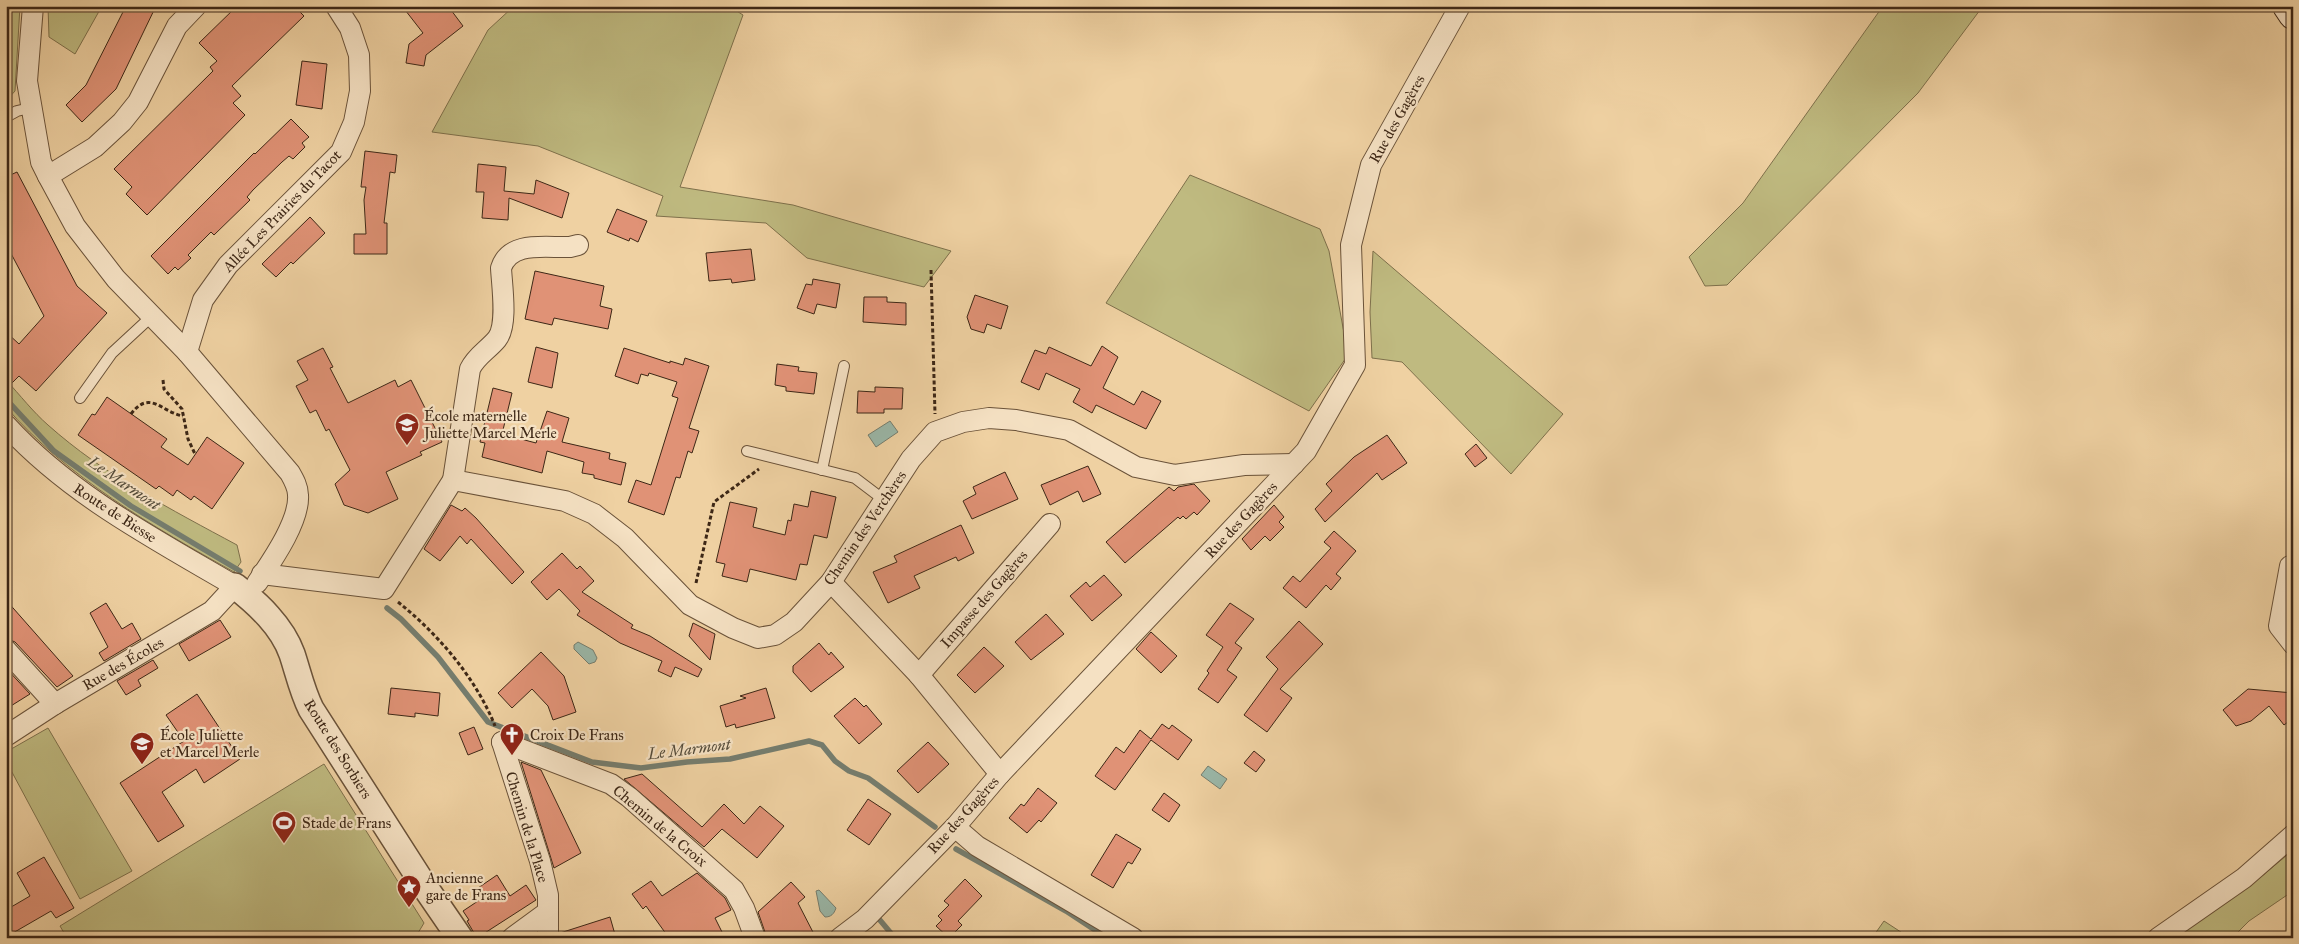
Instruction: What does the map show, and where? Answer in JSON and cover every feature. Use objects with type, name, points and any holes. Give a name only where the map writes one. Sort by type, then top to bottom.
[{"type":"main road","points":[[2287,6],[2293,15]]},
{"type":"street","points":[[33,6],[26,80],[30,108],[41,162],[75,226],[116,279],[187,352],[290,473],[297,486],[298,497],[293,522],[262,574],[241,591]]},
{"type":"street","points":[[48,176],[95,146],[122,122],[138,102],[177,26],[196,6]]},
{"type":"street","name":"Rue des Gagères","points":[[840,938],[864,920],[955,827],[1000,774],[1306,451],[1355,366],[1351,245],[1371,165],[1460,6]]},
{"type":"street","name":"Allée Les Prairies du Tacot","points":[[187,352],[203,300],[228,265],[341,152],[354,122],[360,91],[360,73],[359,55],[350,28],[338,8]]},
{"type":"street","points":[[262,574],[390,594],[453,480],[470,369],[474,360],[490,347],[502,330],[501,268],[504,259],[520,248],[570,247],[578,245]]},
{"type":"street","name":"Chemin des Verchères","points":[[453,480],[565,501],[594,514],[625,538],[690,605],[733,628],[758,638],[775,635],[794,622],[831,582],[911,459],[935,432],[963,422],[989,418],[1016,420],[1069,430],[1136,467],[1175,475],[1244,465],[1294,464]]},
{"type":"street","name":"Route de Biesse","points":[[6,425],[68,483],[142,531],[241,591]]},
{"type":"street","name":"Impasse des Gagères","points":[[919,674],[1050,524]]},
{"type":"street","points":[[2290,566],[2279,626],[2293,644]]},
{"type":"street","points":[[831,582],[919,674],[1000,774]]},
{"type":"street","name":"Rue des Écoles","points":[[6,736],[55,704],[212,611],[241,591]]},
{"type":"street","name":"Route des Sorbiers","points":[[241,591],[271,619],[285,639],[292,654],[303,693],[311,708],[460,938]]},
{"type":"street","points":[[6,650],[55,704]]},
{"type":"street","name":"Chemin de la Place","points":[[499,736],[540,861],[548,895],[546,913],[548,938]]},
{"type":"street","name":"Chemin de la Croix","points":[[499,736],[611,784],[629,797],[734,890],[744,908],[756,938]]},
{"type":"street","points":[[955,827],[977,846],[1132,938]]},
{"type":"street","points":[[2158,938],[2244,878],[2293,835]]},
{"type":"street","points":[[512,938],[546,913]]},
{"type":"lane","points":[[6,117],[17,111],[30,108]]},
{"type":"lane","points":[[80,398],[112,353],[152,316]]},
{"type":"lane","points":[[822,470],[844,366]]},
{"type":"lane","points":[[747,451],[855,478],[884,500]]},
{"type":"path","points":[[931,270],[935,432]]},
{"type":"path","points":[[163,380],[164,389],[182,409],[188,439],[195,454]]},
{"type":"path","points":[[132,414],[144,402],[151,402],[183,416]]},
{"type":"path","points":[[690,605],[714,502],[774,458]]},
{"type":"path","points":[[390,594],[412,612],[460,664],[490,714],[499,736]]},
{"type":"shaded area","points":[[6,6],[20,6],[15,91],[6,101]]},
{"type":"shaded area","points":[[48,6],[102,6],[75,54],[49,37]]},
{"type":"shaded area","points":[[514,6],[729,6],[743,15],[680,187],[793,205],[951,251],[924,287],[807,258],[766,223],[656,216],[663,196],[538,146],[432,132],[488,30]]},
{"type":"shaded area","points":[[1883,6],[1983,6],[1918,93],[1727,285],[1705,286],[1689,257],[1743,203]]},
{"type":"shaded area","points":[[1190,175],[1320,229],[1329,251],[1348,355],[1309,411],[1106,303]]},
{"type":"shaded area","points":[[1373,251],[1563,414],[1511,474],[1402,362],[1372,358],[1370,312]]},
{"type":"shaded area","points":[[6,380],[42,420],[92,460],[139,491],[237,545],[241,562],[234,572],[112,499],[55,456],[6,407]]},
{"type":"shaded area","points":[[890,421],[898,432],[876,447],[868,435]]},
{"type":"shaded area","points":[[578,642],[593,650],[597,658],[595,662],[589,664],[574,649],[574,645]]},
{"type":"shaded area","points":[[48,728],[132,871],[80,899],[6,761],[6,752]]},
{"type":"shaded area","name":"Stade de Frans","points":[[324,764],[424,923],[415,938],[67,938],[60,926]]},
{"type":"shaded area","points":[[1208,766],[1227,779],[1220,789],[1201,775]]},
{"type":"shaded area","points":[[2293,850],[2293,891],[2249,921],[2232,938],[2169,938],[2262,876]]},
{"type":"shaded area","points":[[819,890],[836,908],[829,916],[825,917],[820,911],[816,891]]},
{"type":"shaded area","points":[[1884,921],[1910,938],[1872,938]]},
{"type":"building","points":[[126,6],[156,6],[116,89],[82,122],[66,105],[86,85]]},
{"type":"building","points":[[237,6],[294,6],[304,16],[232,86],[241,96],[233,103],[245,115],[147,215],[126,194],[132,187],[114,169],[213,71],[210,67],[217,61],[199,43]]},
{"type":"building","points":[[402,6],[448,6],[463,26],[426,55],[424,66],[406,63],[409,44],[423,33]]},
{"type":"building","points":[[302,61],[327,64],[322,109],[296,105]]},
{"type":"building","points":[[291,119],[309,137],[302,143],[305,147],[293,159],[289,156],[282,162],[247,197],[250,200],[214,235],[211,232],[188,255],[191,258],[178,270],[175,267],[168,274],[151,256],[254,153]]},
{"type":"building","points":[[365,151],[397,155],[395,173],[390,172],[384,223],[387,223],[387,254],[354,254],[354,234],[366,234],[364,200],[366,187],[361,187]]},
{"type":"building","points":[[478,164],[506,167],[504,191],[534,194],[536,180],[569,193],[562,218],[509,198],[508,220],[482,218],[484,192],[476,192]]},
{"type":"building","points":[[17,172],[77,286],[107,313],[36,391],[19,376],[6,389],[6,332],[19,344],[44,316],[6,244],[6,177]]},
{"type":"building","points":[[617,209],[647,221],[638,242],[630,238],[629,241],[607,232]]},
{"type":"building","points":[[310,217],[325,233],[293,264],[291,262],[276,277],[262,264]]},
{"type":"building","points":[[751,249],[755,280],[732,283],[731,279],[709,281],[706,253]]},
{"type":"building","points":[[535,271],[604,286],[600,306],[612,309],[608,329],[554,318],[552,325],[525,319]]},
{"type":"building","points":[[813,279],[840,284],[836,308],[817,304],[814,314],[797,308],[806,284],[812,285]]},
{"type":"building","points":[[975,295],[1008,306],[1001,329],[987,324],[984,333],[971,329],[967,317]]},
{"type":"building","points":[[864,297],[887,297],[887,302],[906,303],[906,325],[863,322]]},
{"type":"building","points":[[1102,346],[1118,357],[1103,388],[1134,405],[1142,391],[1161,401],[1146,429],[1096,405],[1092,413],[1073,402],[1080,389],[1046,373],[1039,390],[1021,382],[1035,350],[1046,354],[1049,347],[1091,366]]},
{"type":"building","points":[[536,347],[558,353],[552,388],[528,382]]},
{"type":"building","points":[[323,348],[333,367],[330,368],[348,403],[395,380],[398,387],[411,380],[442,442],[420,452],[422,455],[386,472],[398,499],[368,513],[344,505],[335,484],[350,470],[329,429],[326,431],[316,410],[310,413],[296,386],[308,380],[297,361]]},
{"type":"building","points":[[624,348],[670,363],[670,361],[683,365],[685,358],[709,366],[689,428],[699,431],[692,453],[688,451],[680,478],[676,477],[664,515],[628,502],[636,480],[651,485],[678,398],[672,396],[677,382],[649,373],[648,376],[641,374],[638,384],[615,376]]},
{"type":"building","points":[[777,364],[799,367],[798,371],[817,373],[814,394],[786,391],[786,387],[775,385]]},
{"type":"building","points":[[875,387],[903,388],[902,409],[884,409],[884,413],[857,413],[858,391],[875,392]]},
{"type":"building","points":[[493,388],[512,393],[502,434],[536,443],[547,411],[569,418],[562,442],[610,453],[609,459],[626,463],[621,485],[594,478],[594,475],[582,473],[584,462],[547,451],[542,473],[482,457],[485,443],[480,442]]},
{"type":"building","points":[[107,397],[167,439],[161,447],[188,465],[207,437],[244,463],[212,509],[194,496],[191,500],[177,490],[173,496],[159,486],[156,489],[78,435],[92,414],[95,415]]},
{"type":"building","points":[[1387,435],[1407,463],[1382,480],[1377,473],[1325,522],[1315,509],[1332,491],[1326,484],[1354,457]]},
{"type":"building","points":[[1476,444],[1487,458],[1475,467],[1465,454]]},
{"type":"building","points":[[1088,466],[1101,494],[1083,502],[1078,491],[1050,505],[1041,485]]},
{"type":"building","points":[[1005,472],[1018,499],[972,519],[963,501],[976,494],[973,487]]},
{"type":"building","points":[[1194,484],[1210,501],[1197,515],[1194,512],[1186,519],[1183,516],[1180,519],[1178,517],[1125,563],[1106,542],[1169,487],[1174,491],[1178,487]]},
{"type":"building","points":[[811,491],[836,497],[827,538],[814,535],[807,565],[800,564],[796,580],[750,569],[747,582],[722,576],[725,564],[716,562],[730,502],[757,508],[753,527],[785,535],[788,520],[791,521],[794,504],[808,507]]},
{"type":"building","points":[[451,505],[462,511],[465,508],[476,518],[524,572],[512,584],[471,539],[467,544],[460,536],[440,561],[424,549]]},
{"type":"building","points":[[1274,505],[1284,517],[1279,522],[1284,527],[1270,541],[1265,536],[1251,550],[1242,539]]},
{"type":"building","points":[[961,525],[974,553],[958,561],[956,557],[914,576],[920,588],[888,603],[873,572],[897,562],[894,556]]},
{"type":"building","points":[[1334,531],[1356,551],[1336,574],[1341,578],[1331,590],[1326,585],[1306,608],[1283,588],[1293,576],[1300,582],[1331,548],[1324,542]]},
{"type":"building","points":[[562,553],[577,569],[580,566],[594,581],[582,592],[633,625],[631,628],[650,636],[702,669],[698,677],[675,667],[671,677],[658,671],[662,661],[620,643],[577,615],[580,611],[559,589],[547,600],[531,582]]},
{"type":"building","points":[[1104,575],[1122,595],[1092,621],[1070,596],[1086,582],[1090,587]]},
{"type":"building","points":[[6,600],[73,676],[57,687],[15,642],[6,638]]},
{"type":"building","points":[[106,603],[122,629],[132,623],[141,639],[104,661],[99,653],[108,647],[90,613]]},
{"type":"building","points":[[1230,603],[1254,619],[1235,643],[1242,648],[1227,670],[1237,677],[1218,703],[1198,689],[1223,647],[1206,635]]},
{"type":"building","points":[[1046,614],[1064,634],[1031,660],[1015,642]]},
{"type":"building","points":[[220,620],[231,637],[189,661],[179,644]]},
{"type":"building","points":[[1299,621],[1323,644],[1280,689],[1292,698],[1267,732],[1244,715],[1278,669],[1266,657]]},
{"type":"building","points":[[693,623],[715,634],[710,660],[689,636]]},
{"type":"building","points":[[1151,632],[1177,656],[1161,673],[1136,649]]},
{"type":"building","points":[[819,643],[829,655],[831,652],[844,667],[811,692],[793,672],[793,666]]},
{"type":"building","points":[[984,647],[1004,666],[975,693],[957,675]]},
{"type":"building","points":[[541,652],[564,676],[576,712],[553,720],[548,706],[532,689],[512,708],[498,693]]},
{"type":"building","points":[[153,660],[158,668],[138,680],[141,686],[126,695],[117,681]]},
{"type":"building","points":[[6,668],[30,694],[6,709]]},
{"type":"building","points":[[391,688],[440,693],[438,716],[415,713],[415,717],[388,714]]},
{"type":"building","points":[[766,688],[775,718],[736,728],[735,724],[726,727],[720,706],[746,698],[740,696]]},
{"type":"building","points":[[2248,689],[2293,693],[2293,718],[2284,725],[2269,706],[2251,721],[2236,726],[2223,710]]},
{"type":"building","points":[[197,694],[240,759],[204,783],[196,769],[162,792],[184,826],[158,842],[120,783],[184,741],[166,715]]},
{"type":"building","points":[[855,698],[864,707],[866,705],[882,724],[859,744],[834,716]]},
{"type":"building","points":[[1162,724],[1169,729],[1172,725],[1192,740],[1178,760],[1151,740],[1115,790],[1095,776],[1116,747],[1124,753],[1140,730],[1151,739]]},
{"type":"building","points":[[474,727],[483,749],[468,755],[459,733]]},
{"type":"building","points":[[928,742],[949,764],[918,793],[897,771]]},
{"type":"building","points":[[1254,751],[1265,760],[1256,772],[1244,763]]},
{"type":"building","points":[[521,762],[541,770],[581,853],[554,868]]},
{"type":"building","points":[[642,774],[702,827],[724,804],[744,824],[760,806],[784,826],[757,858],[722,829],[704,847],[624,779]]},
{"type":"building","points":[[1038,788],[1057,803],[1041,822],[1039,820],[1027,833],[1009,818],[1021,804],[1024,806]]},
{"type":"building","points":[[1164,793],[1180,805],[1169,822],[1152,810]]},
{"type":"building","points":[[868,799],[891,814],[869,845],[847,830]]},
{"type":"building","points":[[1116,834],[1141,849],[1132,864],[1128,862],[1113,888],[1091,875]]},
{"type":"building","points":[[44,857],[74,908],[56,918],[51,911],[6,937],[6,910],[30,896],[17,873]]},
{"type":"building","points":[[697,873],[725,898],[731,910],[715,918],[725,938],[669,938],[646,906],[643,909],[632,894],[651,881],[662,896]]},
{"type":"building","points":[[497,875],[510,896],[526,885],[536,900],[477,938],[463,911],[481,899],[478,894],[481,892],[478,888]]},
{"type":"building","points":[[965,879],[982,896],[958,921],[962,925],[949,938],[936,926],[942,920],[938,916],[949,905],[944,901]]},
{"type":"building","points":[[791,882],[805,897],[798,903],[816,938],[767,938],[758,912]]},
{"type":"building","points":[[610,917],[616,938],[560,938],[560,933]]},
{"type":"waterway","name":"Le Marmont","points":[[6,399],[54,451],[131,506],[240,571]]},
{"type":"waterway","name":"Le Marmont","points":[[387,608],[401,619],[438,657],[488,722],[592,762],[641,768],[730,759],[809,741],[822,745],[835,761],[849,771],[868,778],[935,827]]},
{"type":"waterway","name":"Le Marmont","points":[[956,849],[1066,911],[1107,938]]},
{"type":"waterway","points":[[879,919],[895,938]]},
{"type":"place","name":"École maternelle Juliette Marcel Merle","points":[[407,446]]},
{"type":"place","name":"Croix De Frans","points":[[512,756]]},
{"type":"place","name":"École Juliette et Marcel Merle","points":[[142,765]]},
{"type":"place","name":"Stade de Frans","points":[[284,844]]},
{"type":"place","name":"Ancienne gare de Frans","points":[[409,908]]}]
